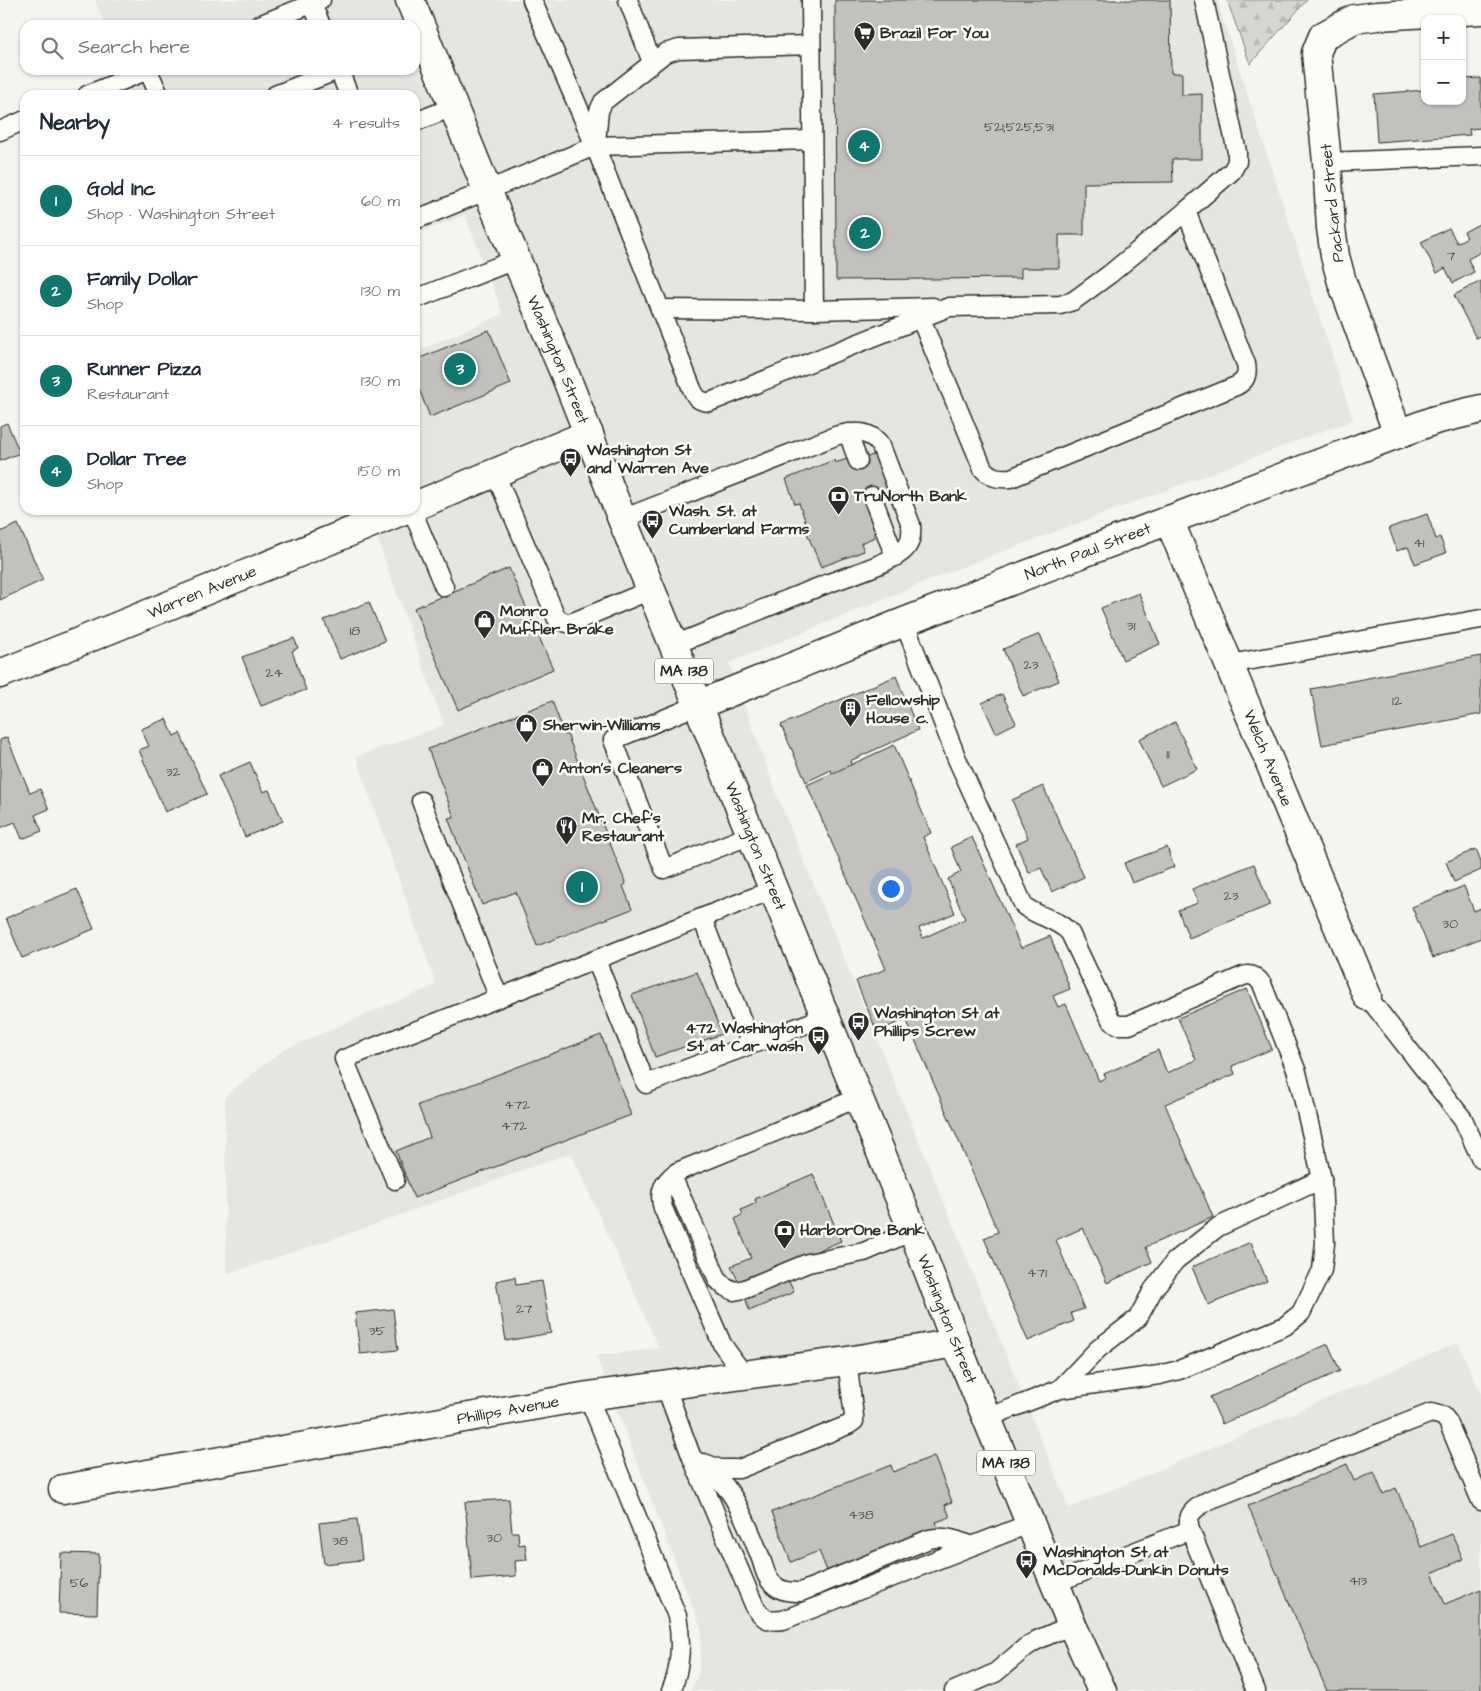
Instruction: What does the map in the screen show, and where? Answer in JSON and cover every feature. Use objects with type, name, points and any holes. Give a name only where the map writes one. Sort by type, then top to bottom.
[{"type":"street","name":"Washington Street","points":[[410,0],[418,20]]},
{"type":"street","name":"Packard Street","points":[[1398,434],[1342,282],[1331,228],[1327,162],[1316,53],[1323,36],[1354,19],[1473,7]]},
{"type":"street","name":"Washington Street","points":[[420,25],[913,1231],[956,1343],[1072,1626],[1102,1691]]},
{"type":"street","name":"North Paul Street","points":[[698,705],[904,622],[1169,520],[1435,420],[1481,409]]},
{"type":"street","points":[[420,504],[588,434]]},
{"type":"street","name":"Warren Avenue","points":[[0,674],[392,515]]},
{"type":"street","name":"Welch Avenue","points":[[1169,520],[1367,996]]},
{"type":"street","name":"Phillips Avenue","points":[[63,1489],[588,1396],[847,1361],[956,1343]]},
{"type":"lane","points":[[532,0],[595,146],[696,398],[702,402],[710,402],[949,307]]},
{"type":"lane","points":[[628,0],[652,62]]},
{"type":"lane","points":[[811,0],[814,310]]},
{"type":"lane","points":[[660,310],[814,310],[1053,305],[1073,301],[1110,274],[1186,211],[1236,166],[1238,158],[1204,0]]},
{"type":"lane","points":[[271,20],[316,2],[320,20]]},
{"type":"lane","points":[[595,146],[598,111],[603,102],[665,53],[679,49],[811,45]]},
{"type":"lane","points":[[99,90],[136,75]]},
{"type":"lane","points":[[150,75],[157,90]]},
{"type":"lane","points":[[288,90],[326,75]]},
{"type":"lane","points":[[341,75],[347,90]]},
{"type":"lane","points":[[420,120],[453,107]]},
{"type":"lane","points":[[0,130],[20,122]]},
{"type":"lane","points":[[420,218],[595,146],[812,140]]},
{"type":"lane","points":[[1327,162],[1481,156]]},
{"type":"lane","points":[[920,317],[983,469],[988,475],[1002,479],[1011,478],[1079,451],[1236,386],[1246,377],[1246,364],[1186,211]]},
{"type":"lane","points":[[420,297],[517,259]]},
{"type":"lane","points":[[856,433],[865,458]]},
{"type":"lane","points":[[622,519],[820,441],[856,433],[873,437],[881,446],[911,524],[912,532],[901,552],[674,645]]},
{"type":"lane","points":[[495,473],[557,619],[568,623],[573,622],[651,590]]},
{"type":"lane","points":[[879,493],[901,552]]},
{"type":"lane","points":[[414,515],[444,587]]},
{"type":"lane","points":[[1230,664],[1481,618]]},
{"type":"lane","points":[[904,622],[957,759],[1024,906],[1063,926],[1070,932],[1111,1020],[1117,1025],[1128,1025],[1248,974],[1258,978],[1297,1072],[1322,1179],[1324,1262],[1320,1277],[1306,1305],[1294,1320],[1285,1326],[1169,1373],[1060,1389],[987,1418]]},
{"type":"lane","points":[[698,705],[613,740],[660,860],[664,869],[751,835]]},
{"type":"lane","points":[[421,801],[499,998]]},
{"type":"lane","points":[[395,1180],[344,1059],[772,890]]},
{"type":"lane","points":[[702,918],[751,1044]]},
{"type":"lane","points":[[596,960],[646,1084],[825,1018]]},
{"type":"lane","points":[[1367,996],[1452,1103],[1463,1119],[1481,1159]]},
{"type":"lane","points":[[744,1375],[722,1344],[663,1208],[660,1199],[661,1189],[672,1176],[858,1098]]},
{"type":"lane","points":[[672,1176],[718,1280],[724,1286],[734,1291],[752,1287],[808,1263],[864,1252],[913,1231]]},
{"type":"lane","points":[[1060,1389],[1098,1349],[1138,1318],[1153,1290],[1175,1261],[1218,1226],[1322,1179]]},
{"type":"lane","points":[[692,1458],[720,1469],[729,1470],[750,1466],[848,1425],[854,1421],[854,1416],[847,1361]]},
{"type":"lane","points":[[665,1385],[692,1458],[755,1607],[762,1617],[768,1620],[783,1620],[1031,1523]]},
{"type":"lane","points":[[588,1396],[677,1616],[679,1651],[674,1684],[671,1691]]},
{"type":"lane","points":[[1256,1691],[1190,1530],[1188,1522],[1190,1515],[1197,1508],[1209,1500],[1426,1414],[1436,1413],[1443,1416],[1448,1422],[1481,1495]]},
{"type":"lane","points":[[692,1458],[732,1494],[761,1557],[767,1577],[772,1584],[780,1589],[790,1592],[802,1592],[929,1539],[948,1537],[973,1546]]},
{"type":"lane","points":[[1476,1481],[1481,1500]]},
{"type":"lane","points":[[1055,1584],[1190,1530]]},
{"type":"lane","points":[[954,1691],[980,1686],[1026,1647],[1072,1626]]},
{"type":"shaded area","points":[[95,0],[1217,0],[1353,420],[957,569],[729,663],[777,795],[1069,1508],[1458,1343],[1481,1394],[1481,1691],[690,1691],[699,1673],[702,1631],[596,1356],[659,1348],[571,1153],[354,1232],[226,1274],[225,1096],[283,1050],[436,985],[356,757],[444,725],[369,515],[420,515],[420,350],[503,314],[465,215],[420,233],[420,90],[130,90],[125,75],[420,75],[420,20],[103,20]]},
{"type":"green space","points":[[1227,0],[1307,0],[1250,64]]},
{"type":"building","points":[[835,0],[1170,0],[1171,73],[1182,73],[1182,95],[1202,94],[1202,159],[1172,159],[1173,182],[1084,183],[1084,235],[1059,235],[1059,268],[1021,268],[1021,278],[836,280]]},
{"type":"building","points":[[1481,78],[1481,128],[1469,129],[1470,135],[1377,142],[1374,94],[1421,90],[1421,105],[1466,105],[1466,79]]},
{"type":"building","points":[[1481,223],[1481,252],[1468,259],[1474,272],[1453,283],[1445,268],[1437,273],[1421,242],[1449,228],[1457,243],[1467,237],[1464,232]]},
{"type":"building","points":[[1481,281],[1481,336],[1476,338],[1454,295]]},
{"type":"building","points":[[489,330],[511,384],[430,417],[420,392],[420,358]]},
{"type":"building","points":[[7,423],[20,453],[0,461],[0,426]]},
{"type":"building","name":"TruNorth Bank","points":[[875,454],[888,490],[866,498],[878,532],[873,533],[875,537],[861,543],[864,551],[821,567],[804,526],[807,526],[799,503],[795,504],[786,479],[834,460],[835,463],[850,458],[853,463]]},
{"type":"building","points":[[1427,514],[1436,539],[1440,537],[1446,553],[1415,564],[1408,547],[1397,551],[1389,528]]},
{"type":"building","points":[[18,524],[43,580],[0,600],[0,532]]},
{"type":"building","name":"Monro Muffler Brake","points":[[509,568],[553,669],[458,710],[414,608]]},
{"type":"building","points":[[1139,593],[1160,644],[1123,660],[1101,608]]},
{"type":"building","points":[[369,602],[385,641],[340,659],[324,620]]},
{"type":"building","points":[[1040,634],[1059,681],[1023,696],[1003,649]]},
{"type":"building","points":[[294,638],[298,648],[292,651],[306,690],[261,706],[242,657]]},
{"type":"building","points":[[1481,656],[1481,714],[1322,745],[1311,689]]},
{"type":"building","name":"Fellowship House c.","points":[[896,676],[918,730],[850,761],[856,775],[837,783],[831,770],[806,782],[781,725]]},
{"type":"building","points":[[1002,694],[1016,723],[996,733],[982,703]]},
{"type":"building","points":[[552,701],[565,735],[567,734],[626,884],[623,886],[632,909],[537,946],[516,892],[482,905],[448,818],[454,817],[428,749]]},
{"type":"building","points":[[166,719],[174,736],[180,733],[207,794],[165,812],[139,750],[149,746],[141,729]]},
{"type":"building","points":[[1175,722],[1197,769],[1161,786],[1139,739]]},
{"type":"building","points":[[7,737],[30,793],[40,789],[49,809],[35,815],[42,831],[22,839],[15,822],[0,828],[0,740]]},
{"type":"building","points":[[894,745],[931,833],[923,837],[955,913],[919,928],[923,938],[965,919],[948,879],[961,872],[951,847],[972,837],[1021,948],[1050,936],[1070,989],[1053,996],[1058,1007],[1066,1004],[1099,1081],[1106,1077],[1104,1074],[1158,1050],[1167,1073],[1196,1060],[1178,1018],[1247,989],[1272,1049],[1232,1066],[1235,1074],[1165,1104],[1213,1217],[1146,1247],[1152,1262],[1107,1283],[1083,1228],[1056,1240],[1084,1309],[1071,1313],[1074,1321],[1028,1341],[984,1238],[998,1232],[906,1019],[877,1032],[856,981],[886,969],[807,785]]},
{"type":"building","points":[[250,762],[263,792],[269,790],[283,821],[245,837],[218,776]]},
{"type":"building","points":[[1043,786],[1084,877],[1052,892],[1041,868],[1029,873],[1016,844],[1028,838],[1012,800]]},
{"type":"building","points":[[1167,847],[1174,867],[1132,883],[1124,863]]},
{"type":"building","points":[[1476,849],[1481,861],[1481,870],[1454,882],[1446,862]]},
{"type":"building","points":[[1254,864],[1270,905],[1189,938],[1178,910],[1198,903],[1192,889]]},
{"type":"building","points":[[1464,886],[1474,911],[1481,908],[1481,938],[1433,958],[1412,907]]},
{"type":"building","points":[[77,889],[94,929],[22,958],[6,918]]},
{"type":"building","points":[[697,972],[722,1034],[655,1057],[632,995]]},
{"type":"building","points":[[601,1035],[631,1115],[414,1198],[396,1151],[430,1137],[418,1105]]},
{"type":"building","name":"HarborOne Bank","points":[[813,1174],[841,1241],[781,1266],[794,1292],[749,1311],[745,1295],[731,1266],[751,1258],[735,1219],[743,1214],[741,1210],[756,1203],[755,1199]]},
{"type":"building","points":[[1251,1242],[1267,1281],[1208,1305],[1192,1267]]},
{"type":"building","points":[[515,1277],[516,1285],[542,1281],[551,1333],[506,1341],[496,1281]]},
{"type":"building","points":[[393,1309],[398,1350],[360,1354],[355,1313]]},
{"type":"building","points":[[1328,1344],[1340,1371],[1222,1424],[1210,1397]]},
{"type":"building","points":[[934,1456],[952,1502],[945,1505],[950,1517],[936,1522],[939,1529],[828,1573],[819,1551],[791,1562],[772,1512],[891,1465],[893,1472]]},
{"type":"building","points":[[1347,1464],[1354,1481],[1374,1472],[1383,1494],[1396,1488],[1421,1547],[1452,1534],[1463,1559],[1432,1573],[1445,1604],[1481,1589],[1481,1691],[1327,1691],[1248,1506]]},
{"type":"building","points":[[509,1499],[512,1532],[518,1532],[519,1545],[525,1544],[527,1560],[515,1561],[516,1576],[472,1580],[465,1502]]},
{"type":"building","points":[[357,1519],[362,1560],[324,1564],[319,1523]]},
{"type":"building","points":[[61,1553],[99,1554],[97,1614],[59,1613]]},
{"type":"place","name":"Brazil For You","points":[[864,52]]},
{"type":"place","name":"Dollar Tree","points":[[864,146]]},
{"type":"place","name":"Family Dollar","points":[[865,233]]},
{"type":"place","name":"Runner Pizza","points":[[460,369]]},
{"type":"place","name":"Washington St and Warren Ave","points":[[571,478]]},
{"type":"place","name":"TruNorth Bank","points":[[838,515]]},
{"type":"place","name":"Wash. St. at Cumberland Farms","points":[[653,539]]},
{"type":"place","name":"Monro Muffler Brake","points":[[484,639]]},
{"type":"place","name":"Fellowship House c.","points":[[850,728]]},
{"type":"place","name":"Sherwin-Williams","points":[[527,744]]},
{"type":"place","name":"Anton's Cleaners","points":[[543,787]]},
{"type":"place","name":"Mr. Chef's Restaurant","points":[[566,846]]},
{"type":"place","name":"Gold Inc","points":[[582,887]]},
{"type":"place","name":"Washington St at Phillips Screw","points":[[858,1041]]},
{"type":"place","name":"472 Washington St at Car wash","points":[[819,1056]]},
{"type":"place","name":"HarborOne Bank","points":[[784,1249]]},
{"type":"place","name":"Washington St at McDonalds-Dunkin Donuts","points":[[1027,1580]]}]
